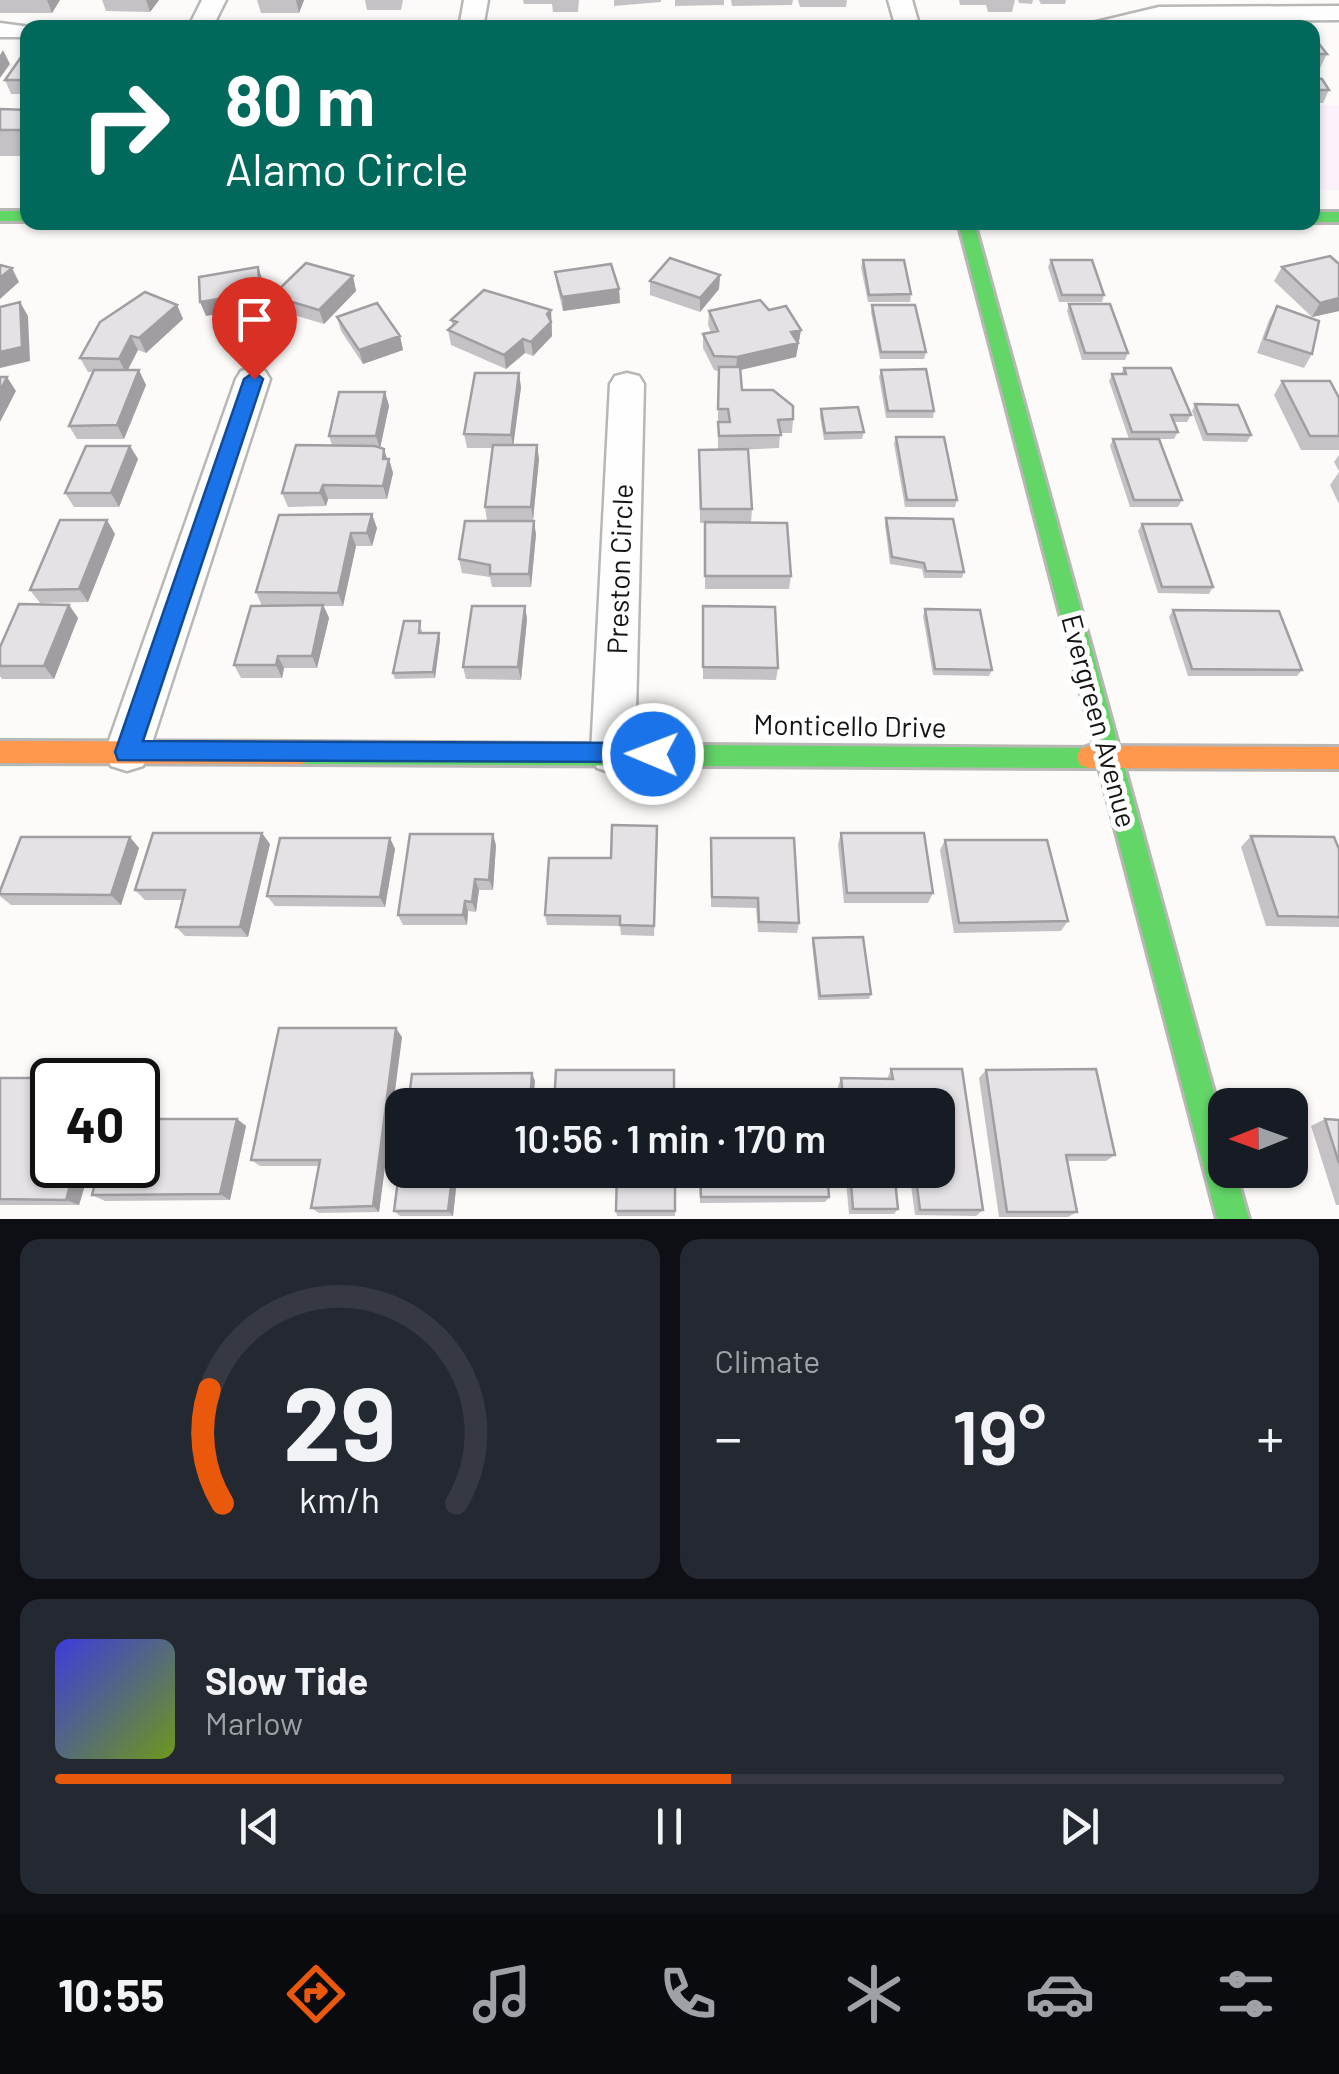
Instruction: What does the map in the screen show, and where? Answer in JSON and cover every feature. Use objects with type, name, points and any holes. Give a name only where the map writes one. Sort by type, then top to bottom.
[{"type":"street","points":[[1135,20],[1210,7],[1339,13]]},
{"type":"street","name":"Evergreen Avenue","points":[[968,230],[1233,1219]]},
{"type":"street","points":[[127,752],[254,379]]},
{"type":"street","name":"Preston Circle","points":[[614,754],[626,384]]},
{"type":"street","name":"Monticello Drive","points":[[0,752],[1339,758]]},
{"type":"shaded area","points":[[1320,105],[1339,105],[1339,190],[1320,190]]},
{"type":"building","points":[[20,59],[20,80],[5,80]]},
{"type":"building","points":[[0,109],[20,110],[20,130],[0,130]]},
{"type":"building","points":[[1330,256],[1339,264],[1339,298],[1320,303],[1282,267]]},
{"type":"building","points":[[670,258],[720,275],[700,298],[650,281]]},
{"type":"building","points":[[863,260],[904,260],[911,294],[869,295]]},
{"type":"building","points":[[1051,260],[1092,260],[1104,295],[1062,295]]},
{"type":"building","points":[[306,263],[353,276],[319,310],[272,296]]},
{"type":"building","points":[[611,264],[619,289],[562,297],[555,272]]},
{"type":"building","points":[[0,265],[12,268],[0,278]]},
{"type":"building","points":[[258,267],[260,292],[200,302],[199,277]]},
{"type":"building","points":[[484,290],[551,310],[547,314],[551,322],[531,342],[523,339],[504,355],[448,330],[457,322],[451,320]]},
{"type":"building","points":[[145,292],[177,305],[139,338],[131,336],[119,359],[80,358],[100,322]]},
{"type":"building","points":[[760,300],[769,310],[786,306],[801,330],[791,332],[798,343],[737,357],[714,356],[703,334],[718,331],[709,311]]},
{"type":"building","points":[[20,302],[22,347],[0,352],[0,307]]},
{"type":"building","points":[[377,303],[400,336],[359,350],[337,317]]},
{"type":"building","points":[[1069,304],[1110,304],[1128,353],[1085,353]]},
{"type":"building","points":[[872,305],[915,305],[926,352],[881,352]]},
{"type":"building","points":[[1277,306],[1319,321],[1312,354],[1265,339]]},
{"type":"building","points":[[719,367],[740,367],[742,390],[773,390],[793,406],[793,419],[778,420],[781,435],[719,436],[718,422],[730,422],[728,409],[718,409]]},
{"type":"building","points":[[1124,368],[1171,368],[1191,415],[1171,415],[1178,432],[1132,432],[1112,374],[1126,374]]},
{"type":"building","points":[[926,369],[934,411],[888,411],[881,370]]},
{"type":"building","points":[[94,370],[139,370],[117,425],[69,426]]},
{"type":"building","points":[[475,373],[519,373],[511,435],[464,434]]},
{"type":"building","points":[[1282,381],[1330,381],[1339,398],[1339,436],[1310,436]]},
{"type":"building","points":[[339,392],[385,392],[376,436],[329,436]]},
{"type":"building","points":[[1195,404],[1238,405],[1251,435],[1207,434]]},
{"type":"building","points":[[858,407],[864,432],[825,433],[821,409]]},
{"type":"building","points":[[896,437],[944,437],[957,500],[907,500]]},
{"type":"building","points":[[1113,439],[1159,439],[1182,500],[1134,500]]},
{"type":"building","points":[[296,445],[384,449],[383,459],[389,459],[383,486],[323,485],[320,493],[282,493]]},
{"type":"building","points":[[493,445],[537,445],[531,507],[485,507]]},
{"type":"building","points":[[86,446],[130,446],[111,493],[65,493]]},
{"type":"building","points":[[748,449],[752,509],[701,509],[699,450]]},
{"type":"building","points":[[372,514],[367,533],[351,533],[338,593],[256,592],[279,515]]},
{"type":"building","points":[[886,518],[953,519],[964,572],[926,571],[924,563],[892,557]]},
{"type":"building","points":[[60,520],[107,520],[79,589],[30,590]]},
{"type":"building","points":[[465,521],[534,521],[529,574],[490,574],[490,565],[459,559]]},
{"type":"building","points":[[705,522],[787,523],[791,576],[705,576]]},
{"type":"building","points":[[1142,524],[1191,524],[1213,587],[1162,587]]},
{"type":"building","points":[[19,604],[69,605],[44,666],[0,666],[0,647]]},
{"type":"building","points":[[323,605],[312,656],[278,656],[276,665],[234,665],[251,606]]},
{"type":"building","points":[[472,606],[525,606],[518,667],[463,667]]},
{"type":"building","points":[[703,606],[775,607],[778,668],[703,667]]},
{"type":"building","points":[[925,609],[980,610],[992,670],[935,669]]},
{"type":"building","points":[[1173,610],[1279,611],[1302,670],[1192,669]]},
{"type":"building","points":[[404,621],[420,621],[419,633],[439,633],[433,672],[393,673]]},
{"type":"building","points":[[612,825],[657,826],[654,926],[620,925],[620,916],[545,915],[549,858],[611,858]]},
{"type":"building","points":[[153,833],[262,833],[240,927],[176,927],[185,890],[135,890]]},
{"type":"building","points":[[841,833],[924,833],[933,893],[847,893]]},
{"type":"building","points":[[410,834],[493,834],[489,880],[475,879],[472,902],[465,901],[463,915],[398,915]]},
{"type":"building","points":[[1251,836],[1334,837],[1339,849],[1339,917],[1278,916]]},
{"type":"building","points":[[21,837],[130,837],[111,895],[0,894]]},
{"type":"building","points":[[280,838],[390,838],[380,897],[267,896]]},
{"type":"building","points":[[711,838],[794,838],[799,923],[759,922],[758,898],[712,897]]},
{"type":"building","points":[[945,840],[1047,840],[1068,921],[959,923]]},
{"type":"building","points":[[863,937],[871,994],[820,996],[813,938]]},
{"type":"building","points":[[279,1028],[396,1028],[388,1088],[385,1088],[373,1206],[311,1208],[320,1160],[251,1160]]},
{"type":"building","points":[[891,1069],[962,1069],[983,1210],[920,1210],[917,1188],[955,1188],[955,1088],[842,1088],[841,1078],[893,1079]]},
{"type":"building","points":[[1096,1069],[1115,1155],[1066,1155],[1077,1212],[1007,1212],[986,1070]]},
{"type":"building","points":[[556,1070],[674,1070],[674,1088],[555,1088]]},
{"type":"building","points":[[532,1073],[531,1088],[410,1088],[412,1074]]},
{"type":"building","points":[[0,1078],[30,1078],[30,1188],[69,1188],[66,1200],[0,1199]]},
{"type":"building","points":[[160,1119],[237,1119],[220,1194],[92,1195],[94,1188],[160,1188]]},
{"type":"building","points":[[1325,1119],[1339,1120],[1339,1163]]},
{"type":"building","points":[[397,1188],[451,1188],[448,1211],[394,1211]]},
{"type":"building","points":[[617,1188],[675,1188],[675,1211],[616,1211]]},
{"type":"building","points":[[701,1188],[828,1188],[829,1197],[701,1197]]},
{"type":"building","points":[[851,1188],[896,1188],[898,1209],[853,1209]]},
{"type":"traffic: fast","points":[[0,216],[20,216]]},
{"type":"traffic: fast","points":[[1320,217],[1339,217]]},
{"type":"traffic: fast","points":[[968,230],[1233,1219]]},
{"type":"traffic: fast","points":[[301,753],[1089,757]]},
{"type":"traffic: slow","points":[[0,752],[301,753]]},
{"type":"traffic: slow","points":[[1089,757],[1339,758]]},
{"type":"route","points":[[254,379],[127,752],[653,754]]}]
